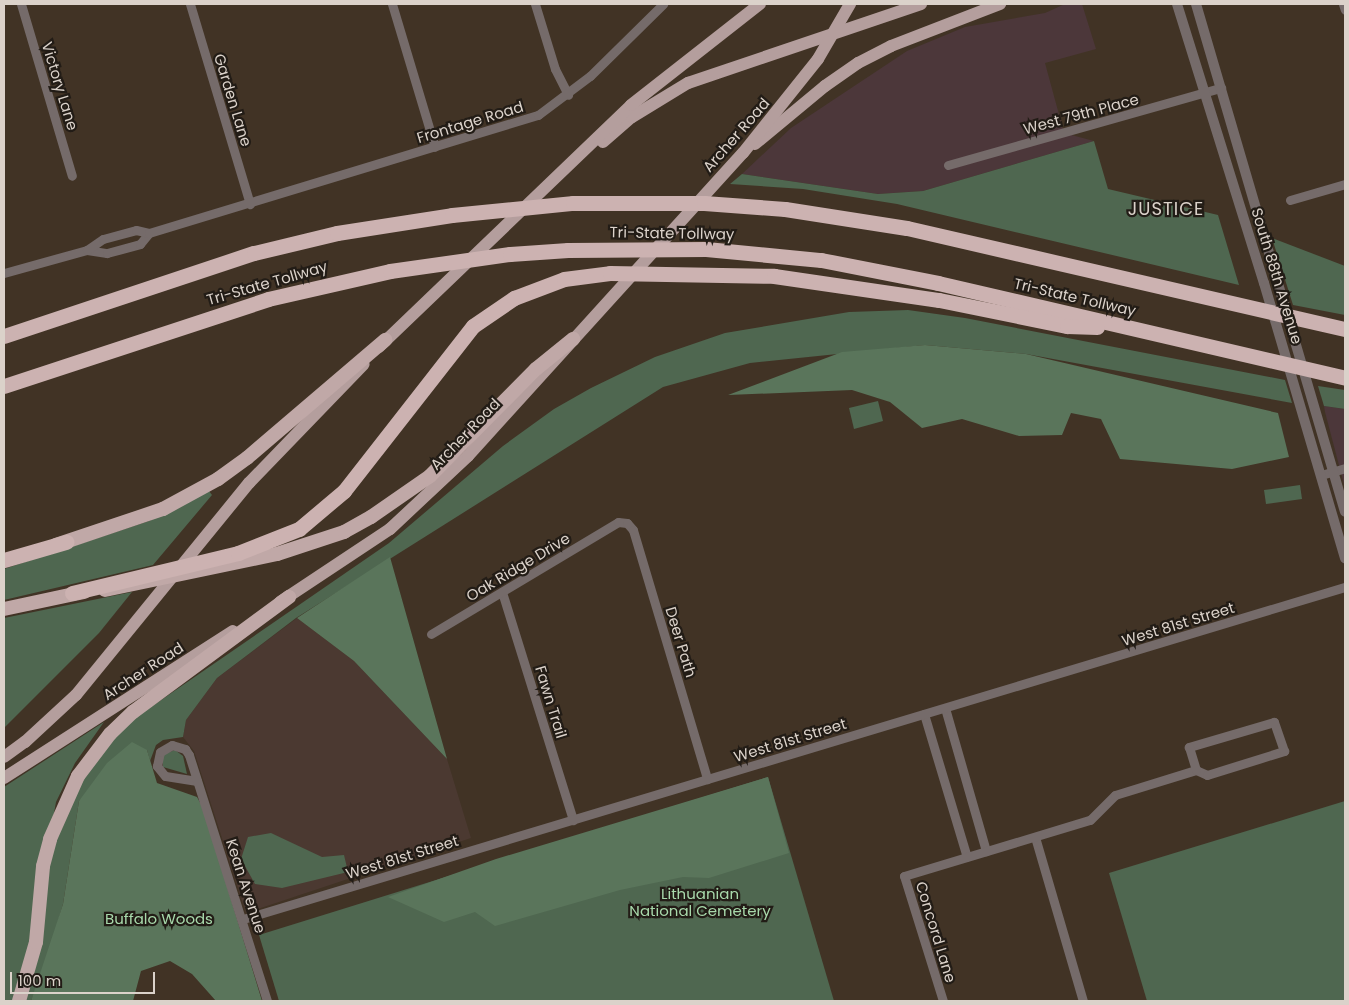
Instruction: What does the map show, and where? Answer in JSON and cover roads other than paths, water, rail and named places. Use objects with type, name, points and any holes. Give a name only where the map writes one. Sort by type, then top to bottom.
[{"type":"highway","name":"Tri-State Tollway","points":[[4,336],[254,254],[337,233],[452,215],[592,203],[704,203],[785,209],[907,228],[1345,329]]},
{"type":"highway","name":"Tri-State Tollway","points":[[4,386],[250,305],[338,281],[438,262],[568,250],[706,249],[821,260],[1132,328],[1345,378]]},
{"type":"highway","points":[[4,609],[238,553],[299,529],[344,490],[474,326],[514,298],[564,280],[610,272],[774,276],[939,300],[1066,326],[1132,328]]},
{"type":"highway","points":[[72,593],[128,588],[180,577],[277,554],[344,532],[399,499],[430,476],[536,369],[572,339]]},
{"type":"highway","points":[[4,565],[162,509],[218,479],[385,340]]},
{"type":"highway","points":[[4,394],[37,375]]},
{"type":"highway","points":[[4,560],[66,542]]},
{"type":"highway","points":[[19,1001],[36,942],[43,866],[50,839],[78,776],[110,734],[134,712],[289,597]]},
{"type":"main road","points":[[583,154],[650,88],[760,4]]},
{"type":"main road","name":"Archer Road","points":[[4,778],[289,597],[390,529],[418,505],[519,401],[572,339],[743,153],[818,59],[850,4]]},
{"type":"main road","points":[[583,154],[632,117],[688,83],[921,4]]},
{"type":"main road","points":[[743,153],[825,86],[858,63],[898,43],[1000,4]]},
{"type":"main road","name":"Archer Road","points":[[4,757],[45,725],[76,694],[249,483],[385,340],[555,178],[583,154]]},
{"type":"street","name":"Victory Lane","points":[[21,4],[72,176]]},
{"type":"street","name":"Garden Lane","points":[[190,4],[250,204]]},
{"type":"street","points":[[392,4],[435,147]]},
{"type":"street","points":[[535,4],[555,69],[568,95]]},
{"type":"street","name":"Frontage Road","points":[[149,233],[250,204],[538,115],[568,95],[663,4]]},
{"type":"street","name":"South 88th Avenue","points":[[1177,4],[1264,283],[1345,558]]},
{"type":"street","name":"South 88th Avenue","points":[[1196,4],[1345,512]]},
{"type":"street","points":[[1343,4],[1345,10]]},
{"type":"street","name":"West 79th Place","points":[[948,165],[1221,88]]},
{"type":"street","points":[[1290,200],[1345,184]]},
{"type":"street","points":[[4,273],[87,250],[103,239],[136,230],[149,233],[140,244],[115,251],[107,253],[87,250]]},
{"type":"street","points":[[1321,475],[1345,468]]},
{"type":"street","name":"Oak Ridge Drive","points":[[431,634],[618,522]]},
{"type":"street","name":"Deer Path","points":[[618,522],[627,523],[633,530],[707,780]]},
{"type":"street","name":"West 81st Street","points":[[243,919],[1345,588]]},
{"type":"street","name":"Fawn Trail","points":[[502,592],[573,820]]},
{"type":"street","points":[[945,708],[986,851]]},
{"type":"street","points":[[924,714],[967,857]]},
{"type":"street","name":"Concord Lane","points":[[942,1001],[904,876],[1090,820],[1115,795],[1196,770],[1206,775],[1284,751],[1274,722],[1189,747],[1196,770]]},
{"type":"street","name":"Kean Avenue","points":[[197,781],[165,776],[157,766],[160,752],[172,746],[185,749],[197,781],[243,919],[267,1001]]},
{"type":"street","points":[[1035,837],[1083,1001]]},
{"type":"district","name":"JUSTICE","points":[[1166,209]]},
{"type":"park label","name":"Lithuanian National Cemetery","points":[[700,902]]},
{"type":"park label","name":"Buffalo Woods","points":[[159,919]]}]
